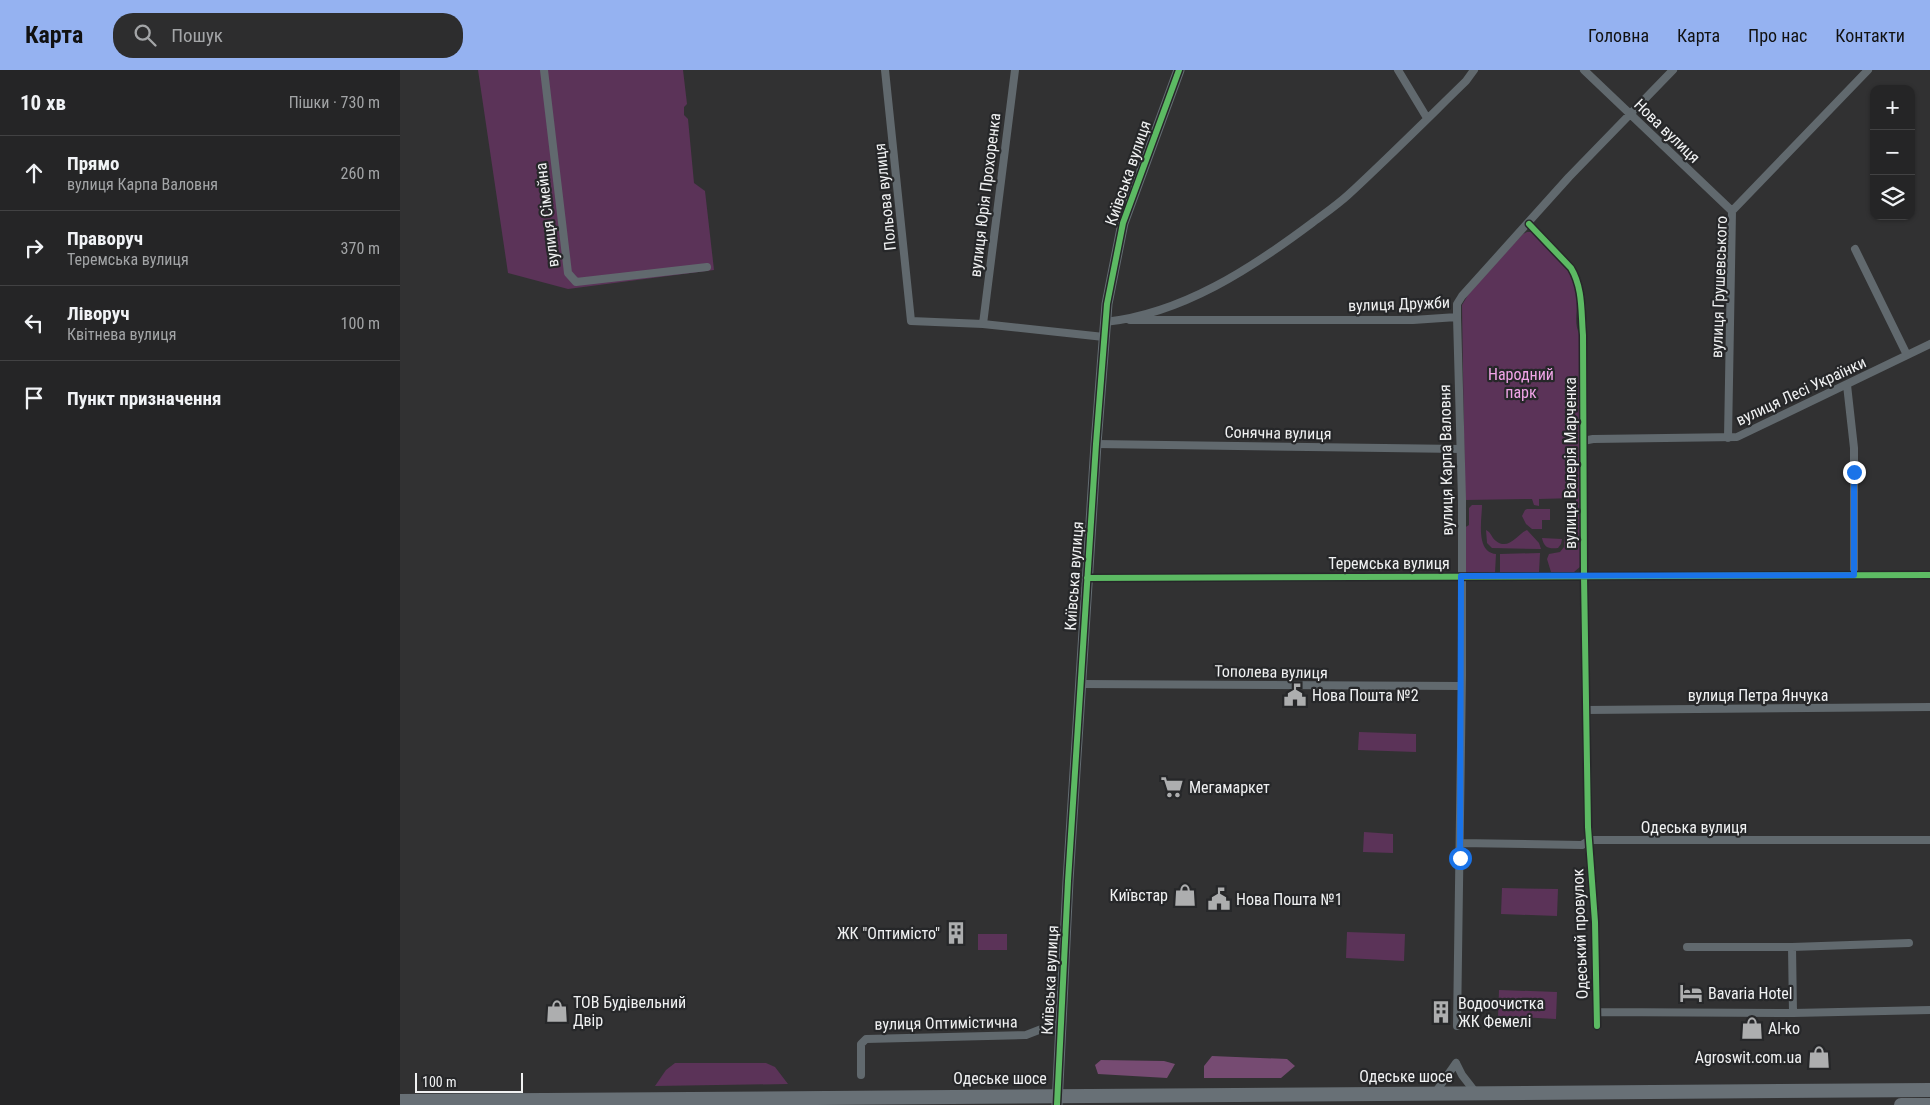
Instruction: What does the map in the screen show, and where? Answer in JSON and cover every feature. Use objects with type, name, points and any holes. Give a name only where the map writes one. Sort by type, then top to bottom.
[{"type":"highway","name":"Одеське шосе","points":[[400,1101],[582,1099],[1058,1100],[1434,1093],[1930,1090]]},
{"type":"highway","points":[[1901,1105],[1930,1105]]},
{"type":"street","name":"вулиця Сімейна","points":[[544,70],[568,273],[576,282],[707,267]]},
{"type":"street","name":"Польова вулиця","points":[[885,70],[911,321],[983,324]]},
{"type":"street","name":"вулиця Юрія Прохоренка","points":[[983,324],[1015,70]]},
{"type":"street","name":"Київська вулиця","points":[[1058,1100],[1068,881],[1105,322],[1123,223],[1179,70]]},
{"type":"street","points":[[1398,70],[1427,118]]},
{"type":"street","points":[[1105,322],[1130,320],[1189,299],[1226,280],[1291,238],[1346,196],[1474,70]]},
{"type":"street","name":"Нова вулиця","points":[[1584,70],[1732,211]]},
{"type":"street","name":"вулиця Дружби","points":[[1130,320],[1413,320],[1457,317],[1457,304],[1462,296],[1529,224],[1569,177],[1673,70]]},
{"type":"street","name":"вулиця Грушевського","points":[[1728,438],[1732,211],[1868,70]]},
{"type":"street","name":"вулиця Валерія Марченка","points":[[1529,224],[1571,268],[1576,276],[1579,287],[1583,335],[1584,576],[1588,826],[1590,840]]},
{"type":"street","points":[[1855,249],[1907,355]]},
{"type":"street","name":"вулиця Карпа Валовня","points":[[1457,317],[1461,576],[1457,1026]]},
{"type":"street","points":[[983,324],[1104,337]]},
{"type":"street","name":"вулиця Лесі Українки","points":[[1583,441],[1593,439],[1728,438],[1744,434],[1930,344]]},
{"type":"street","points":[[1847,385],[1854,448],[1854,575]]},
{"type":"street","name":"Сонячна вулиця","points":[[1096,444],[1460,449]]},
{"type":"street","name":"Теремська вулиця","points":[[1087,578],[1930,575]]},
{"type":"street","name":"Тополева вулиця","points":[[1081,684],[1461,686]]},
{"type":"street","name":"вулиця Петра Янчука","points":[[1586,710],[1930,707]]},
{"type":"street","name":"Одеська вулиця","points":[[1460,843],[1582,845],[1590,840],[1930,840]]},
{"type":"street","name":"Одеський провулок","points":[[1590,840],[1595,922],[1597,1026]]},
{"type":"street","points":[[1687,947],[1792,947],[1909,943]]},
{"type":"street","points":[[1792,947],[1792,1013]]},
{"type":"street","points":[[1597,1012],[1792,1013],[1930,1010]]},
{"type":"street","name":"вулиця Оптимістична","points":[[861,1075],[861,1044],[866,1039],[1026,1035],[1062,1021]]},
{"type":"street","points":[[1434,1093],[1456,1063],[1476,1094]]},
{"type":"green space","points":[[478,70],[683,70],[687,104],[684,107],[684,115],[688,119],[694,183],[705,191],[714,270],[568,289],[508,273]]},
{"type":"green space","name":"Народний парк","points":[[1527,232],[1531,232],[1568,271],[1576,294],[1576,324],[1580,335],[1581,566],[1574,572],[1551,572],[1547,559],[1549,554],[1560,552],[1564,547],[1566,523],[1568,520],[1576,520],[1576,498],[1539,499],[1539,506],[1534,505],[1532,499],[1465,500],[1462,305],[1471,290]]},
{"type":"green space","points":[[1472,505],[1482,505],[1482,541],[1489,552],[1496,554],[1495,573],[1465,572],[1464,528],[1469,525],[1469,508]]},
{"type":"green space","points":[[1527,509],[1550,509],[1550,520],[1542,520],[1542,529],[1532,529],[1526,524],[1522,516]]},
{"type":"green space","points":[[1486,530],[1496,541],[1505,544],[1513,541],[1527,530],[1539,543],[1541,549],[1492,548],[1487,543]]},
{"type":"green space","points":[[1542,538],[1562,539],[1558,548],[1552,548],[1546,546]]},
{"type":"green space","points":[[1540,553],[1539,572],[1500,573],[1500,554]]},
{"type":"green space","points":[[1359,732],[1416,734],[1416,752],[1358,750]]},
{"type":"green space","points":[[1364,832],[1393,834],[1393,853],[1363,852]]},
{"type":"green space","points":[[1502,888],[1558,889],[1557,916],[1501,914]]},
{"type":"green space","points":[[1347,932],[1405,934],[1404,961],[1346,958]]},
{"type":"green space","points":[[978,934],[1007,934],[1007,950],[978,950]]},
{"type":"green space","points":[[1499,990],[1557,992],[1556,1019],[1498,1016]]},
{"type":"green space","points":[[675,1063],[766,1063],[775,1067],[788,1084],[655,1086],[666,1070]]},
{"type":"shaded area","points":[[1212,1056],[1287,1059],[1295,1066],[1281,1078],[1204,1078],[1204,1066]]},
{"type":"shaded area","points":[[1101,1060],[1164,1061],[1175,1064],[1167,1078],[1098,1074],[1095,1065]]},
{"type":"cycle path","points":[[1057,1105],[1068,881],[1096,444],[1107,304],[1123,223],[1179,70]]},
{"type":"cycle path","points":[[1529,224],[1571,268],[1580,292],[1583,335],[1588,827],[1595,922],[1597,1026]]},
{"type":"cycle path","points":[[1087,578],[1930,575]]},
{"type":"place","name":"Нова Пошта №2","points":[[1295,695]]},
{"type":"place","name":"Мегамаркет","points":[[1172,787]]},
{"type":"place","name":"Київстар","points":[[1185,895]]},
{"type":"place","name":"Нова Пошта №1","points":[[1219,899]]},
{"type":"place","name":"ЖК \"Оптимісто\"","points":[[956,933]]},
{"type":"place","name":"Bavaria Hotel","points":[[1691,993]]},
{"type":"place","name":"ТОВ Будівельний Двір","points":[[557,1011]]},
{"type":"place","name":"Водоочистка ЖК Фемелі","points":[[1441,1012]]},
{"type":"place","name":"Al-ko","points":[[1752,1028]]},
{"type":"place","name":"Agroswit.com.ua","points":[[1819,1057]]},
{"type":"route","points":[[1460,858],[1461,576],[1854,575],[1854,472]]}]
